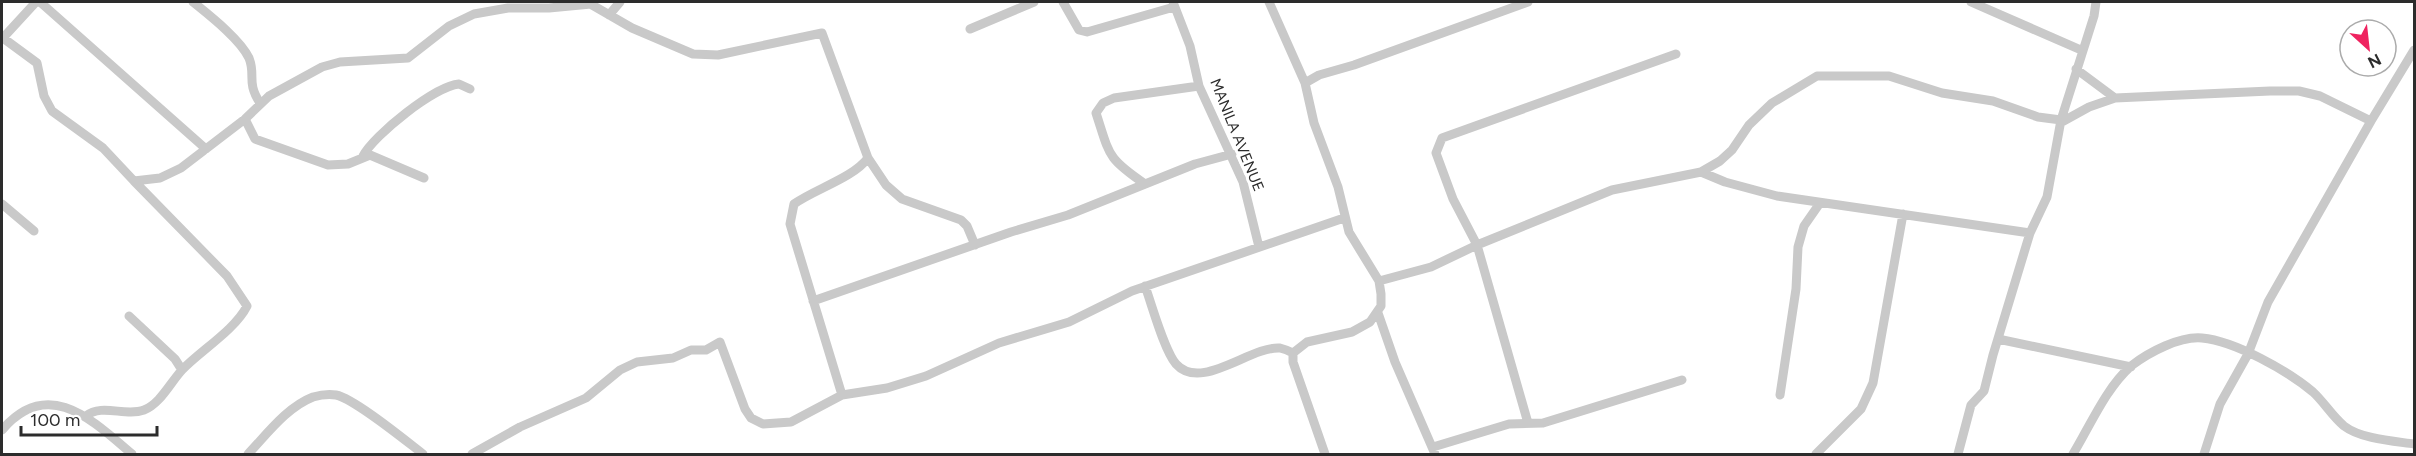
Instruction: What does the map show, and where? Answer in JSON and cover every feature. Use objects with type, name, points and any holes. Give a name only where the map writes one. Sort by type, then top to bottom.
[{"type":"street","points":[[86,416],[96,410],[130,412],[147,409],[182,370],[207,348],[247,306],[227,276],[103,148],[52,111],[44,96],[37,63],[2,38],[38,2],[206,149]]},
{"type":"street","points":[[193,2],[249,59],[250,84],[260,103]]},
{"type":"street","points":[[609,15],[620,2]]},
{"type":"street","points":[[970,29],[1035,2]]},
{"type":"street","points":[[1063,2],[1079,30],[1087,32],[1174,4]]},
{"type":"street","points":[[1269,2],[1305,83],[1314,123],[1338,187],[1348,232],[1379,281],[1381,306],[1378,314],[1370,322],[1352,332],[1317,338],[1293,352]]},
{"type":"street","points":[[1305,83],[1319,75],[1354,66],[1528,2]]},
{"type":"street","points":[[1971,2],[2081,50]]},
{"type":"street","points":[[1958,454],[1971,405],[1984,391],[1990,375],[1998,339],[2030,233],[2049,187],[2061,122],[2081,50],[2094,16],[2096,2]]},
{"type":"street","points":[[134,181],[159,178],[182,168],[245,119],[260,103],[322,67],[340,62],[408,58],[449,26],[474,14],[508,8],[588,3],[632,28],[693,54],[706,56],[822,33],[868,159],[886,185],[903,199],[961,220],[967,226],[975,245]]},
{"type":"street","name":"MANILA AVENUE","points":[[1174,4],[1190,46],[1200,86],[1243,182],[1259,247]]},
{"type":"street","points":[[2204,454],[2220,404],[2248,354],[2268,302],[2371,121],[2415,50]]},
{"type":"street","points":[[1528,423],[1477,245],[1453,199],[1436,153],[1442,138],[1676,54]]},
{"type":"street","points":[[2076,69],[2115,98]]},
{"type":"street","points":[[1379,281],[1431,267],[1477,245],[1612,190],[1701,172],[1720,161],[1732,150],[1749,125],[1772,103],[1817,76],[1889,76],[1942,93],[1993,101],[2038,117],[2061,122],[2089,107],[2115,98],[2299,91],[2342,105],[2371,121]]},
{"type":"street","points":[[363,156],[367,148],[387,130],[445,88],[459,84],[470,89]]},
{"type":"street","points":[[1145,184],[1118,166],[1108,153],[1095,113],[1103,103],[1114,98],[1200,86]]},
{"type":"street","points":[[245,119],[255,139],[286,152],[339,166],[363,156],[378,158],[424,178]]},
{"type":"street","points":[[813,301],[1068,215],[1195,164],[1232,154]]},
{"type":"street","points":[[842,395],[790,224],[794,204],[810,192],[860,168],[868,159]]},
{"type":"street","points":[[1701,172],[1725,182],[1777,196],[2030,233]]},
{"type":"street","points":[[1780,395],[1796,289],[1798,247],[1804,226],[1820,202]]},
{"type":"street","points":[[2,204],[34,231]]},
{"type":"street","points":[[1821,453],[1861,409],[1873,383],[1903,214]]},
{"type":"street","points":[[472,454],[520,427],[586,398],[621,370],[637,362],[673,358],[691,350],[706,350],[720,342],[745,409],[751,418],[763,424],[791,422],[842,395],[887,388],[926,376],[999,343],[1069,322],[1145,286],[1344,218]]},
{"type":"street","points":[[1145,286],[1171,357],[1185,370],[1194,374],[1222,368],[1259,352],[1280,348],[1293,352]]},
{"type":"street","points":[[1378,314],[1395,362],[1434,451],[1509,424],[1543,423],[1682,380]]},
{"type":"street","points":[[129,316],[175,359],[182,370]]},
{"type":"street","points":[[2073,454],[2112,389],[2131,367],[2160,349],[2186,338],[2217,341],[2271,364],[2313,393],[2346,427],[2369,435],[2415,444]]},
{"type":"street","points":[[1998,339],[2131,367]]},
{"type":"street","points":[[1293,352],[1293,362],[1325,454]]},
{"type":"street","points":[[248,454],[278,422],[300,404],[326,394],[338,395],[423,454]]},
{"type":"street","points":[[2,430],[21,412],[43,405],[64,407],[86,416],[132,454]]}]
